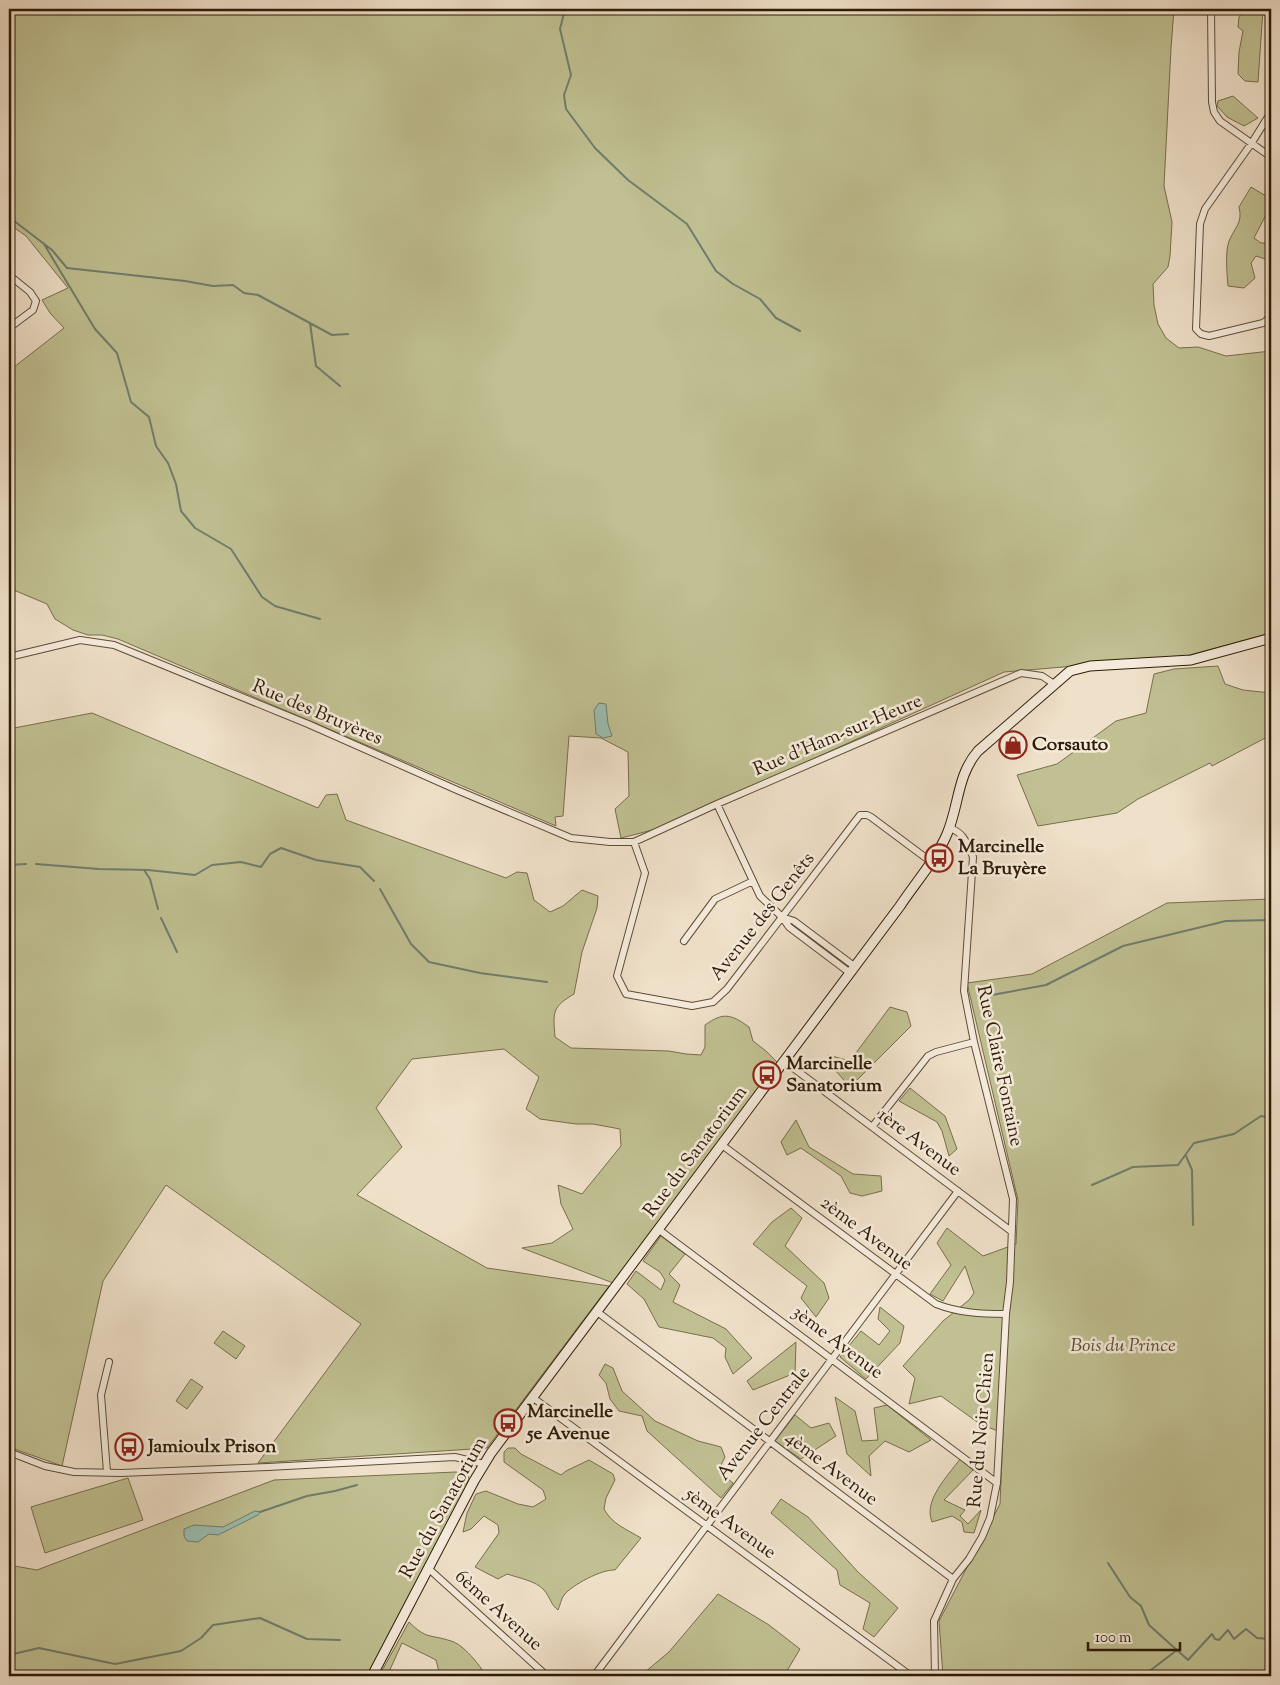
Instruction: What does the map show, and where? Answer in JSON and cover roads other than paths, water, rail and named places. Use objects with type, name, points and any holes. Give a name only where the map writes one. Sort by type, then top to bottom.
[{"type":"street","points":[[1211,9],[1212,102],[1214,112],[1220,121],[1271,157]]},
{"type":"street","points":[[1271,112],[1205,209],[1200,224],[1196,329],[1201,334],[1208,336],[1263,323],[1268,319],[1271,308]]},
{"type":"street","points":[[9,276],[30,292],[36,301],[33,310],[9,328]]},
{"type":"street","name":"Rue du Sanatorium","points":[[372,1676],[484,1464],[532,1396],[900,906],[942,844],[949,828],[961,780],[970,761],[988,741],[1070,672],[1090,666],[1191,660],[1271,638]]},
{"type":"street","name":"Rue des Bruyères","points":[[9,657],[80,640],[114,645],[308,724],[571,838],[610,842],[634,842]]},
{"type":"street","name":"Rue d'Ham-sur-Heure","points":[[634,842],[717,804],[1021,673],[1042,676],[1054,684]]},
{"type":"street","points":[[717,804],[760,896],[782,918],[794,921],[852,970]]},
{"type":"street","name":"Avenue des Genêts","points":[[634,842],[644,873],[617,976],[626,994],[692,1006],[713,1002],[727,989],[860,816],[867,815],[871,817],[930,861]]},
{"type":"street","name":"Rue Claire Fontaine","points":[[949,828],[965,838],[973,857],[964,991],[974,1042],[1013,1199],[1011,1231]]},
{"type":"street","points":[[684,941],[715,899],[753,881]]},
{"type":"street","points":[[872,1126],[928,1056],[974,1042]]},
{"type":"street","name":"1ère Avenue","points":[[784,1061],[1011,1231]]},
{"type":"street","name":"2ème Avenue","points":[[722,1144],[936,1304],[948,1309],[978,1314],[1006,1314]]},
{"type":"street","name":"Avenue Centrale","points":[[594,1676],[958,1190]]},
{"type":"street","name":"3ème Avenue","points":[[658,1229],[996,1482]]},
{"type":"street","name":"Rue du Noir Chien","points":[[935,1676],[934,1621],[953,1579],[969,1559],[982,1537],[990,1518],[996,1482],[1006,1314],[1010,1282],[1011,1231]]},
{"type":"street","name":"4ème Avenue","points":[[596,1311],[953,1579]]},
{"type":"street","points":[[107,1472],[101,1395],[108,1362]]},
{"type":"street","name":"5ème Avenue","points":[[532,1396],[911,1676]]},
{"type":"street","points":[[9,1452],[45,1466],[74,1472],[178,1471],[455,1457],[484,1464]]},
{"type":"street","name":"6ème Avenue","points":[[429,1569],[547,1676]]},
{"type":"waterway","points":[[565,9],[560,29],[571,75],[564,95],[566,109],[595,148],[628,180],[687,224],[716,271],[733,284],[760,299],[776,318],[800,331]]},
{"type":"waterway","points":[[9,217],[52,250],[67,268],[185,281],[213,286],[233,285],[244,293],[258,295],[332,335],[348,334]]},
{"type":"waterway","points":[[44,244],[95,329],[117,353],[131,402],[149,417],[156,446],[168,463],[176,484],[181,511],[195,528],[231,549],[262,597],[275,606],[320,619]]},
{"type":"waterway","points":[[310,323],[316,366],[340,386]]},
{"type":"waterway","points":[[36,864],[99,869],[148,870],[195,875],[212,865],[241,862],[261,867],[270,854],[281,848],[316,860],[360,867],[374,881]]},
{"type":"waterway","points":[[9,865],[26,864]]},
{"type":"waterway","points":[[144,870],[150,879],[158,909]]},
{"type":"waterway","points":[[380,889],[411,944],[429,962],[480,973],[547,982]]},
{"type":"waterway","points":[[161,918],[177,952]]},
{"type":"waterway","points":[[992,995],[1046,985],[1123,946],[1226,921],[1271,920]]},
{"type":"waterway","points":[[1092,1185],[1133,1167],[1178,1165],[1194,1143],[1234,1134],[1261,1116],[1271,1118]]},
{"type":"waterway","points":[[1186,1156],[1192,1170],[1193,1225]]},
{"type":"waterway","points":[[260,1512],[307,1496],[357,1485]]},
{"type":"waterway","points":[[1108,1563],[1130,1597],[1141,1606],[1149,1625],[1188,1660],[1212,1634],[1215,1639],[1219,1640],[1228,1630],[1234,1639],[1246,1629],[1257,1638],[1271,1639]]},
{"type":"waterway","points":[[9,1655],[39,1648],[115,1664],[181,1651],[201,1638],[213,1625],[260,1618],[307,1639],[340,1640]]},
{"type":"waterway","points":[[1143,1676],[1177,1650]]},
{"type":"place","name":"Corsauto","points":[[1013,745]]},
{"type":"place","name":"Marcinelle La Bruyère","points":[[939,858]]},
{"type":"place","name":"Marcinelle Sanatorium","points":[[767,1075]]},
{"type":"place","name":"Marcinelle 5e Avenue","points":[[508,1423]]},
{"type":"place","name":"Jamioulx Prison","points":[[129,1447]]},
{"type":"park label","name":"Bois du Prince","points":[[1123,1346]]}]
